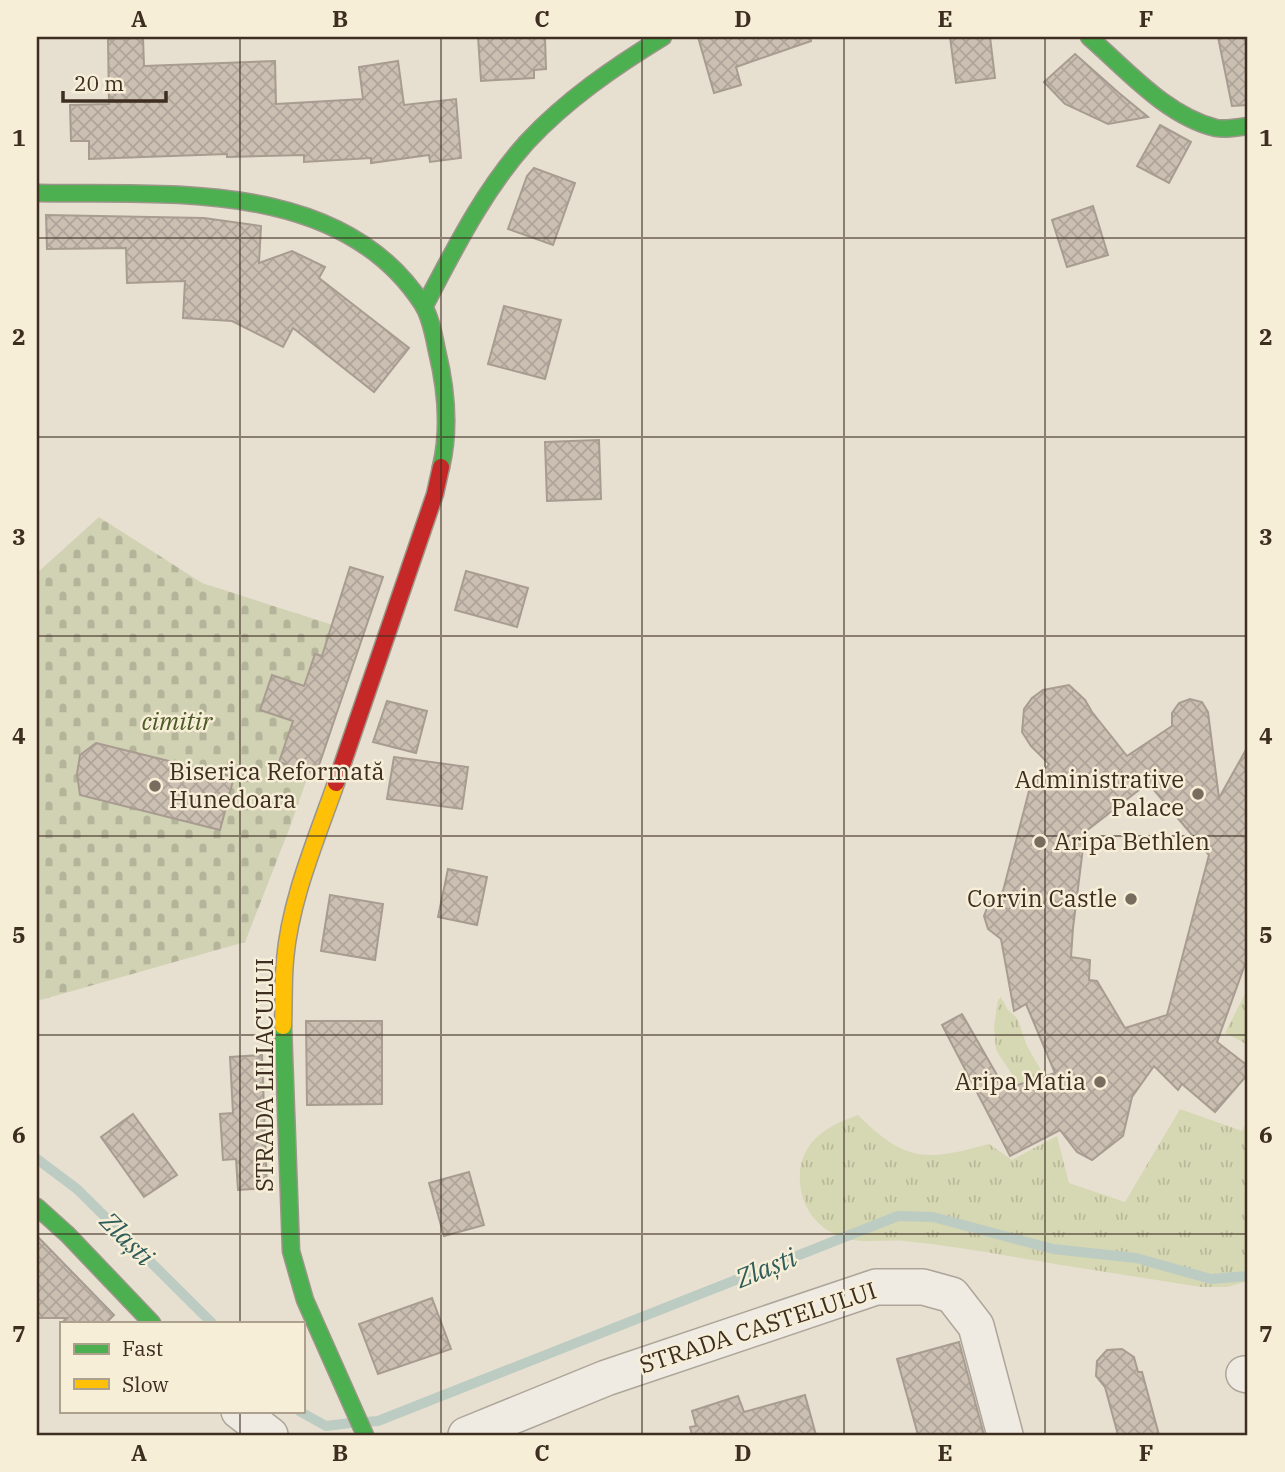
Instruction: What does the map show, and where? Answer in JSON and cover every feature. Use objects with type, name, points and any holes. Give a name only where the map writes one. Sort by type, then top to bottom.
[{"type":"street","points":[[37,193],[206,196],[274,206],[322,222],[364,244],[396,272],[424,307],[465,228],[512,160],[578,94],[663,37]]},
{"type":"street","points":[[1089,37],[1183,114],[1218,129],[1248,126]]},
{"type":"street","name":"STRADA LILIACULUI","points":[[365,1435],[305,1300],[291,1251],[283,1036],[285,959],[292,919],[307,866],[435,494],[445,451],[446,420],[442,373],[424,307]]},
{"type":"street","points":[[37,1206],[151,1322]]},
{"type":"street","name":"STRADA CASTELULUI","points":[[466,1435],[606,1378],[876,1287],[923,1287],[952,1295],[976,1326],[1005,1435]]},
{"type":"street","points":[[240,1412],[270,1435]]},
{"type":"green space","name":"cimitir","points":[[99,517],[202,583],[358,633],[290,827],[245,942],[37,1001],[37,573]]},
{"type":"green space","points":[[1248,988],[1248,1045],[1225,1033]]},
{"type":"green space","points":[[1001,997],[1008,1010],[1017,1018],[1027,1046],[1042,1072],[1044,1083],[1030,1102],[996,1050],[994,1026],[998,1000]]},
{"type":"green space","points":[[1180,1109],[1242,1131],[1248,1119],[1248,1281],[1227,1287],[1201,1287],[930,1244],[849,1239],[824,1228],[811,1215],[803,1199],[800,1171],[807,1150],[828,1128],[858,1115],[890,1142],[918,1154],[949,1153],[989,1144],[1012,1160],[1057,1136],[1069,1183],[1125,1202]]},
{"type":"building","points":[[478,37],[545,37],[546,69],[534,70],[534,78],[481,81]]},
{"type":"building","points":[[698,37],[810,37],[811,41],[736,67],[741,85],[714,93]]},
{"type":"building","points":[[950,37],[990,37],[995,78],[956,83]]},
{"type":"building","points":[[1218,37],[1248,37],[1248,105],[1232,106]]},
{"type":"building","points":[[143,38],[144,66],[275,61],[276,104],[363,99],[359,67],[398,61],[404,105],[456,99],[461,158],[430,162],[429,155],[371,163],[371,158],[304,162],[304,155],[227,157],[227,154],[89,159],[89,141],[71,141],[70,105],[109,104],[108,39]]},
{"type":"building","points":[[1075,54],[1148,117],[1108,124],[1065,104],[1044,82]]},
{"type":"building","points":[[1160,125],[1191,142],[1169,183],[1137,166]]},
{"type":"building","points":[[534,168],[575,183],[553,245],[508,229],[527,176]]},
{"type":"building","points":[[1093,206],[1108,255],[1067,267],[1052,220]]},
{"type":"building","points":[[46,215],[204,218],[261,226],[259,263],[292,251],[325,267],[319,278],[409,348],[374,392],[293,328],[283,347],[232,321],[183,318],[185,281],[127,283],[126,248],[47,249]]},
{"type":"building","points":[[504,306],[561,320],[545,379],[488,364]]},
{"type":"building","points":[[599,440],[601,499],[547,501],[545,442]]},
{"type":"building","points":[[350,567],[383,577],[316,774],[279,762],[293,721],[260,710],[272,675],[304,686],[315,654],[322,656]]},
{"type":"building","points":[[466,571],[528,588],[517,627],[455,610]]},
{"type":"building","points":[[1069,685],[1085,700],[1127,756],[1172,726],[1172,713],[1179,703],[1190,699],[1202,702],[1208,712],[1219,798],[1248,746],[1248,956],[1217,1042],[1248,1066],[1248,1074],[1215,1112],[1182,1084],[1178,1090],[1154,1066],[1132,1097],[1123,1136],[1092,1160],[1077,1152],[1060,1130],[1010,1156],[942,1025],[962,1014],[1005,1089],[1055,1073],[1026,1004],[1014,1011],[1001,939],[988,929],[984,916],[989,903],[1003,891],[1029,791],[1049,764],[1031,746],[1022,732],[1024,709],[1032,698],[1043,690]],"holes":[[[1148,783],[1209,855],[1167,1015],[1125,1028],[1097,981],[1089,980],[1090,960],[1071,957],[1085,832]]]},
{"type":"building","points":[[387,701],[427,711],[416,753],[373,742]]},
{"type":"building","name":"Biserica Reformată Hunedoara","points":[[96,743],[234,777],[220,830],[80,795],[77,774],[80,755]]},
{"type":"building","points":[[394,757],[468,767],[462,809],[387,799]]},
{"type":"building","points":[[448,869],[487,877],[477,925],[438,917]]},
{"type":"building","points":[[330,895],[383,904],[375,960],[321,951]]},
{"type":"building","points":[[306,1021],[382,1021],[382,1104],[307,1105]]},
{"type":"building","points":[[262,1055],[267,1188],[238,1190],[236,1159],[223,1160],[220,1114],[233,1113],[230,1057]]},
{"type":"building","points":[[133,1114],[177,1175],[144,1197],[101,1137]]},
{"type":"building","points":[[469,1172],[484,1225],[444,1236],[429,1183]]},
{"type":"building","points":[[37,1236],[114,1315],[107,1322],[63,1322],[66,1318],[37,1318]]},
{"type":"building","points":[[432,1298],[451,1349],[378,1374],[359,1324]]},
{"type":"building","points":[[959,1342],[984,1435],[918,1435],[897,1359]]},
{"type":"building","points":[[1122,1349],[1134,1357],[1138,1372],[1142,1372],[1159,1435],[1118,1435],[1105,1387],[1096,1376],[1097,1361],[1107,1350]]},
{"type":"building","points":[[805,1395],[816,1435],[692,1435],[690,1427],[696,1426],[692,1411],[738,1396],[744,1412]]},
{"type":"waterway","name":"Zlaști","points":[[37,1159],[77,1189],[211,1322]]},
{"type":"waterway","name":"Zlaști","points":[[366,1422],[378,1421],[898,1216],[933,1217],[1053,1249],[1136,1258],[1211,1279],[1248,1276]]},
{"type":"waterway","name":"Zlaști","points":[[301,1412],[326,1426],[350,1423]]},
{"type":"traffic: fast","points":[[424,307],[483,201],[527,142],[591,85],[663,37]]},
{"type":"traffic: fast","points":[[1089,37],[1148,90],[1180,113],[1216,128],[1248,126]]},
{"type":"traffic: fast","points":[[37,193],[141,193],[248,202],[300,214],[347,234],[388,264],[423,305],[428,316],[445,394],[446,423],[441,467]]},
{"type":"traffic: fast","points":[[283,1026],[291,1251],[305,1300],[365,1435]]},
{"type":"traffic: fast","points":[[37,1207],[68,1235],[151,1322]]},
{"type":"traffic: slow","points":[[283,1026],[285,960],[292,915],[336,783]]},
{"type":"traffic: jam","points":[[336,783],[435,494],[441,467]]},
{"type":"place","name":"Biserica Reformată Hunedoara","points":[[155,786]]},
{"type":"place","name":"Administrative Palace","points":[[1198,794]]},
{"type":"place","name":"Aripa Bethlen","points":[[1040,842]]},
{"type":"place","name":"Corvin Castle","points":[[1131,899]]},
{"type":"place","name":"Aripa Matia","points":[[1100,1082]]}]
